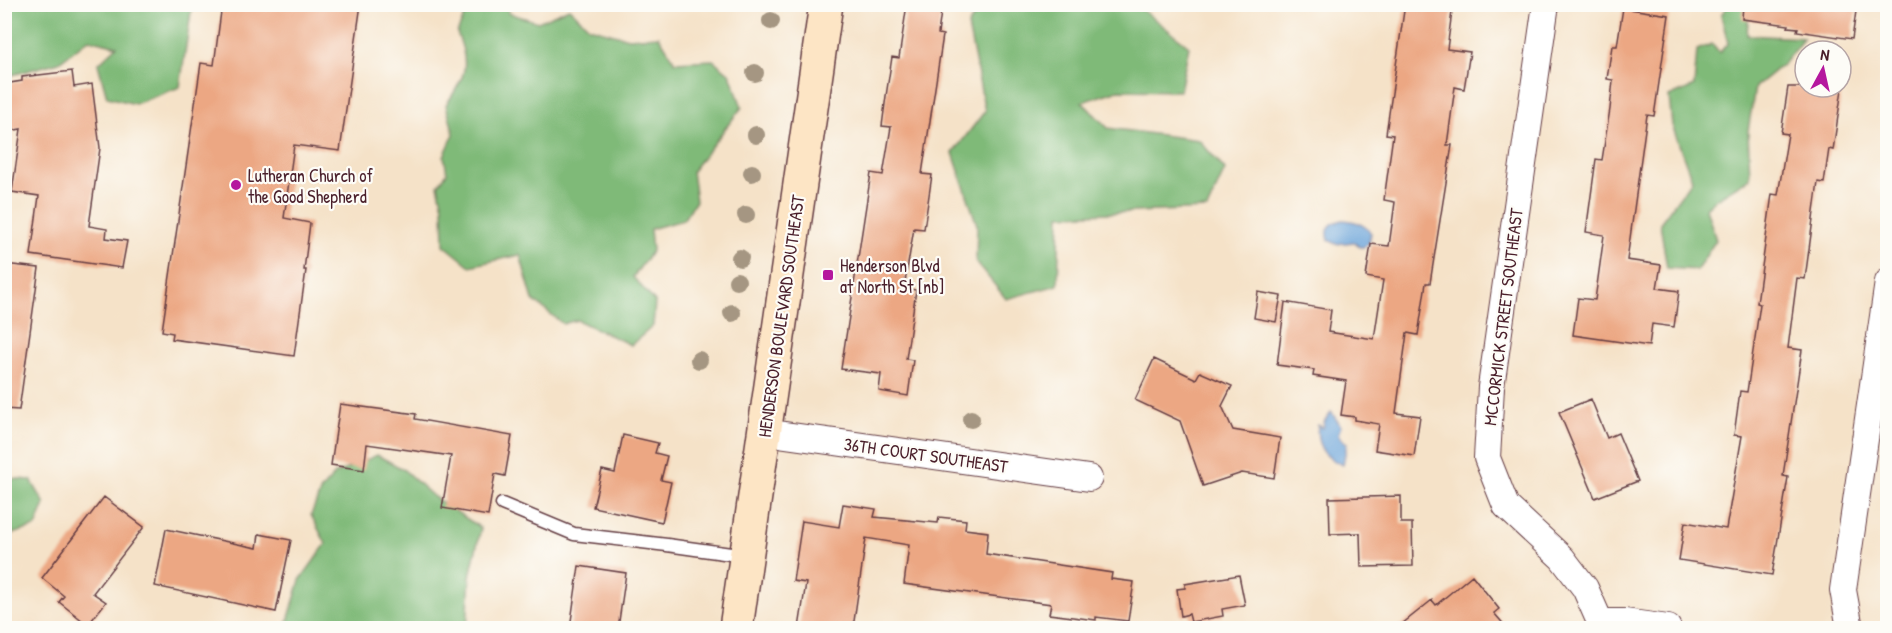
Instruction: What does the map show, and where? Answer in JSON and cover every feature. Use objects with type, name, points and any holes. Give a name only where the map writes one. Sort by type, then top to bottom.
[{"type":"main road","name":"HENDERSON BOULEVARD SOUTHEAST","points":[[736,628],[826,4]]},
{"type":"street","name":"MCCORMICK STREET SOUTHEAST","points":[[1546,4],[1491,387],[1487,458],[1506,506],[1562,558],[1585,588],[1600,625]]},
{"type":"street","points":[[1850,628],[1843,590],[1887,282]]},
{"type":"street","name":"36TH COURT SOUTHEAST","points":[[764,432],[1089,478]]},
{"type":"street","points":[[1600,625],[1624,622],[1668,628]]},
{"type":"lane","points":[[502,504],[574,534],[667,544],[746,556]]},
{"type":"green space","points":[[5,4],[192,5],[180,87],[135,104],[107,97],[98,64],[117,46],[89,39],[59,62],[5,77]]},
{"type":"green space","points":[[1038,4],[1136,5],[1189,46],[1180,91],[1118,90],[1082,102],[1108,128],[1199,140],[1225,170],[1207,209],[1060,215],[1058,285],[1006,299],[976,262],[977,225],[953,153],[985,111],[968,26],[981,5],[1020,5],[1033,8]]},
{"type":"green space","points":[[469,5],[510,5],[508,13],[538,22],[569,8],[589,27],[628,38],[659,36],[675,62],[713,60],[730,74],[742,107],[692,171],[696,201],[683,220],[650,229],[652,251],[633,277],[655,302],[653,326],[631,345],[577,320],[563,324],[533,300],[520,255],[470,266],[444,245],[443,207],[438,185],[447,173],[444,156],[454,134],[446,105],[458,86],[464,70],[464,54],[457,33]]},
{"type":"green space","points":[[1728,5],[1749,5],[1747,35],[1804,38],[1793,39],[1793,52],[1783,64],[1755,87],[1748,131],[1750,178],[1716,199],[1706,208],[1716,240],[1697,270],[1667,268],[1660,223],[1692,180],[1672,125],[1669,97],[1694,86],[1697,50],[1712,44],[1719,53],[1728,43],[1721,15]]},
{"type":"green space","points":[[377,455],[403,469],[434,497],[481,528],[470,576],[467,628],[352,628],[340,623],[328,628],[286,628],[300,580],[326,544],[311,515],[321,490],[335,474]]},
{"type":"green space","points":[[4,478],[31,480],[45,504],[36,527],[5,536]]},
{"type":"water","points":[[1343,220],[1365,227],[1371,233],[1369,243],[1364,247],[1359,247],[1354,242],[1336,244],[1329,240],[1330,226]]},
{"type":"water","points":[[1331,412],[1341,426],[1338,434],[1347,443],[1343,465],[1326,455],[1318,439],[1318,425],[1323,428]]},
{"type":"building","name":"Lutheran Church of the Good Shepherd","points":[[222,4],[361,4],[340,151],[294,145],[284,218],[310,223],[294,356],[172,339],[173,333],[162,331],[201,63],[214,65]]},
{"type":"building","points":[[907,4],[942,4],[938,34],[943,35],[922,174],[932,175],[924,229],[914,228],[904,288],[916,290],[906,359],[913,360],[908,396],[879,391],[881,374],[841,369],[871,173],[883,175],[891,127],[882,126],[886,96],[892,57],[899,58]]},
{"type":"building","points":[[1405,4],[1453,4],[1447,49],[1470,52],[1464,89],[1455,87],[1447,145],[1452,145],[1430,283],[1426,283],[1418,335],[1407,333],[1396,413],[1420,416],[1414,456],[1375,450],[1379,424],[1341,415],[1346,381],[1313,376],[1314,370],[1277,365],[1285,302],[1331,310],[1328,332],[1374,339],[1383,280],[1366,277],[1371,244],[1389,246],[1395,202],[1384,200],[1393,135],[1386,134]]},
{"type":"building","points":[[1743,4],[1857,4],[1852,39],[1797,31],[1798,28],[1788,27],[1789,25],[1742,19]]},
{"type":"building","points":[[1623,8],[1669,15],[1654,116],[1647,115],[1627,260],[1661,265],[1657,288],[1679,291],[1674,327],[1652,324],[1649,346],[1573,335],[1578,298],[1595,300],[1604,235],[1586,232],[1596,159],[1602,160],[1610,109],[1613,80],[1607,79],[1612,46],[1617,46]]},
{"type":"building","points":[[72,71],[74,87],[92,84],[100,148],[89,226],[107,229],[106,238],[127,241],[122,268],[31,255],[39,196],[12,192],[21,129],[4,132],[4,84],[22,81],[22,77]]},
{"type":"building","points":[[1788,87],[1793,87],[1793,99],[1841,99],[1833,150],[1829,149],[1824,183],[1818,182],[1805,279],[1797,278],[1788,348],[1802,350],[1783,476],[1788,477],[1772,575],[1679,560],[1685,522],[1726,529],[1742,436],[1734,435],[1740,391],[1747,392],[1760,304],[1757,303],[1772,194],[1778,195],[1788,134],[1781,133]]},
{"type":"building","points":[[4,264],[39,268],[19,410],[4,409]]},
{"type":"building","points":[[1258,292],[1281,296],[1276,322],[1254,318]]},
{"type":"building","points":[[1154,359],[1196,379],[1200,372],[1232,386],[1222,406],[1233,430],[1280,438],[1274,478],[1242,473],[1203,486],[1180,421],[1135,400]]},
{"type":"building","points":[[1591,399],[1607,438],[1618,433],[1638,481],[1595,498],[1559,412]]},
{"type":"building","points":[[340,404],[416,414],[415,419],[512,436],[505,476],[495,474],[488,516],[442,508],[451,456],[367,444],[364,470],[331,465]]},
{"type":"building","points":[[623,435],[658,443],[655,453],[667,456],[661,480],[671,482],[662,522],[593,507],[602,470],[615,473]]},
{"type":"building","points":[[1401,496],[1401,523],[1412,523],[1413,566],[1361,567],[1360,533],[1330,534],[1329,498]]},
{"type":"building","points":[[104,497],[144,527],[93,593],[106,602],[88,625],[59,602],[64,596],[42,578]]},
{"type":"building","points":[[843,504],[876,509],[874,517],[938,523],[939,517],[966,520],[965,529],[988,532],[986,554],[1112,573],[1111,579],[1134,582],[1128,621],[1096,617],[1096,620],[1049,614],[1051,604],[904,584],[909,545],[866,538],[853,628],[799,628],[806,583],[793,581],[802,521],[839,527]]},
{"type":"building","points":[[166,529],[257,548],[259,534],[291,540],[276,612],[155,586]]},
{"type":"building","points":[[579,566],[626,573],[618,628],[570,628]]},
{"type":"building","points":[[1239,575],[1245,605],[1222,609],[1223,616],[1191,622],[1189,614],[1181,616],[1177,589],[1185,588],[1185,584]]},
{"type":"building","points":[[1472,575],[1499,609],[1494,613],[1507,628],[1397,628],[1432,600],[1436,605]]},
{"type":"place","name":"Lutheran Church of the Good Shepherd","points":[[236,185]]},
{"type":"place","name":"Henderson Blvd at North St [nb]","points":[[828,275]]}]
